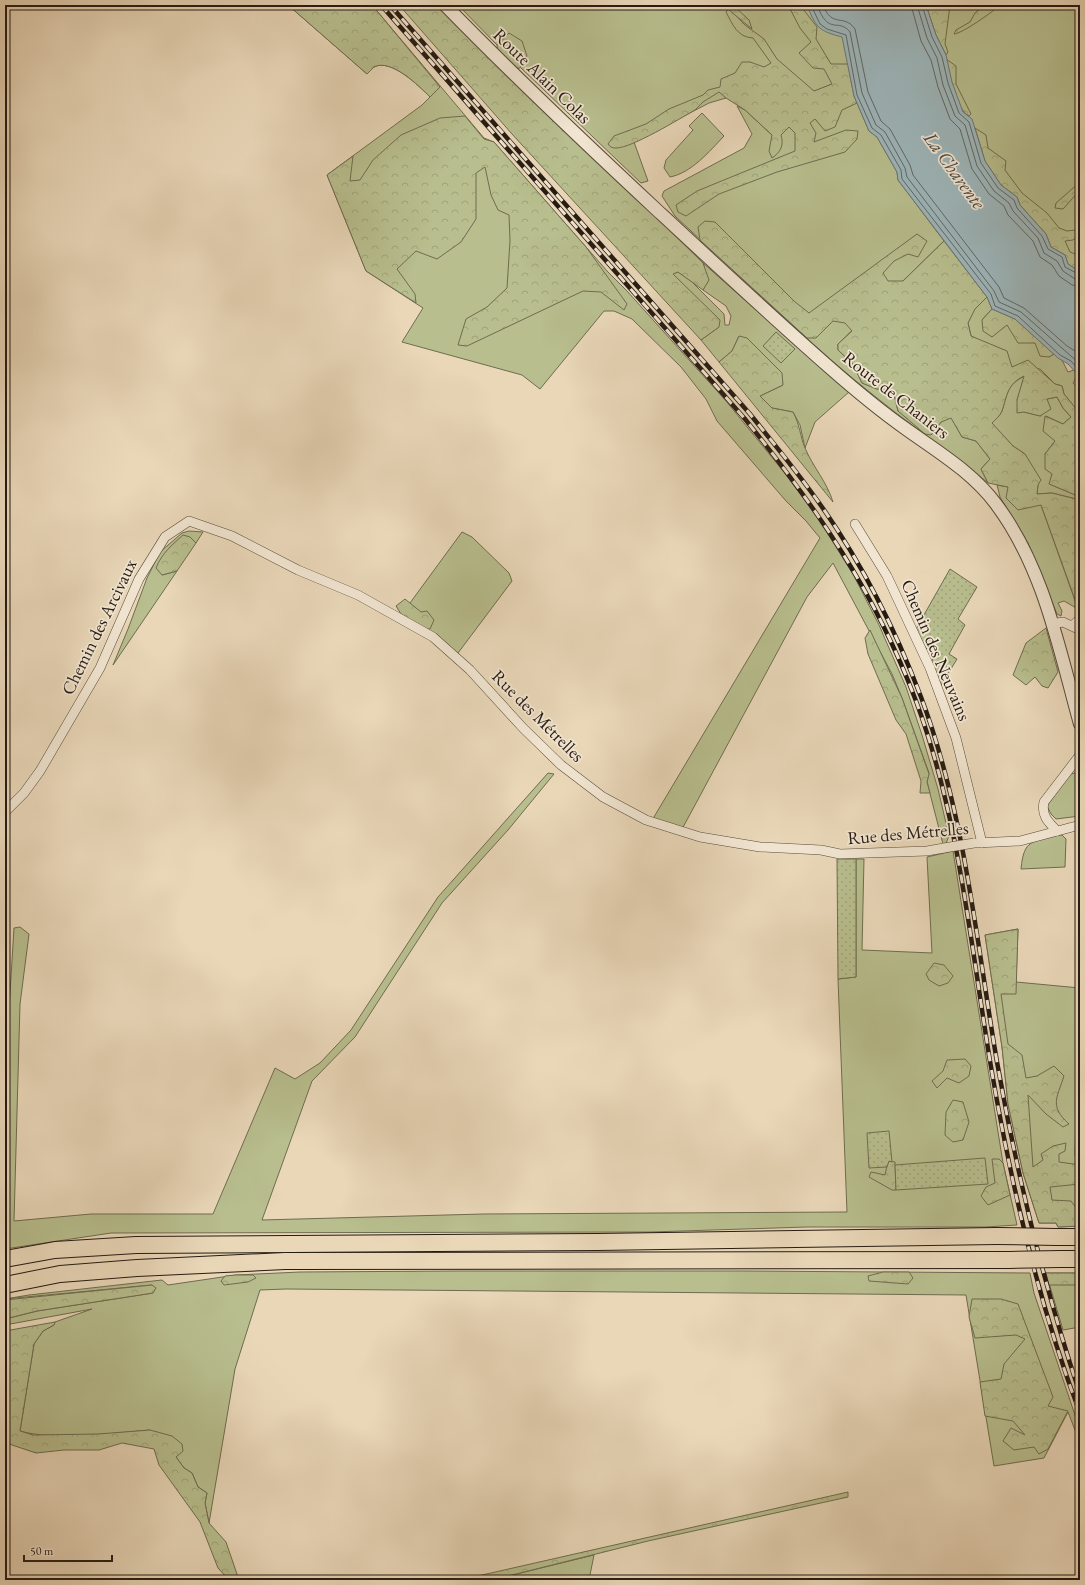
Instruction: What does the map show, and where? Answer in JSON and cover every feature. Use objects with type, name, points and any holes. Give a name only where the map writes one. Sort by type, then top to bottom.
[{"type":"highway","points":[[5,1259],[55,1250],[136,1245],[597,1242],[997,1236],[1080,1237]]},
{"type":"highway","points":[[5,1285],[60,1274],[137,1268],[285,1261],[1009,1260],[1080,1258]]},
{"type":"street","name":"Route Alain Colas","points":[[445,5],[491,53],[598,155]]},
{"type":"street","name":"Route de Chaniers","points":[[598,155],[832,369],[877,407],[955,464],[986,492],[1011,526],[1037,578],[1052,624],[1080,724]]},
{"type":"street","name":"Chemin des Arcivaux","points":[[5,812],[24,793],[40,771],[100,668],[139,579],[165,537],[188,521]]},
{"type":"street","name":"Rue des Métrelles","points":[[188,521],[232,536],[298,570],[358,595],[433,637],[470,670],[523,728],[561,765],[603,797],[646,820],[700,837],[760,847],[821,850],[840,854],[927,850],[978,843],[1020,841],[1080,825]]},
{"type":"street","name":"Chemin des Neuvains","points":[[855,524],[887,576],[930,668],[956,738],[978,843]]},
{"type":"street","points":[[1052,624],[1063,622],[1076,628],[1080,619]]},
{"type":"street","points":[[1057,831],[1046,819],[1042,809],[1044,802],[1080,755]]},
{"type":"green space","points":[[288,5],[372,5],[484,138],[494,142],[608,272],[726,401],[783,471],[816,515],[854,576],[879,625],[906,687],[938,789],[949,836],[944,848],[927,782],[929,773],[902,698],[892,674],[833,563],[807,597],[681,831],[651,822],[820,538],[717,421],[706,399],[681,367],[632,319],[614,311],[604,311],[540,389],[522,375],[402,342],[423,308],[366,271],[327,175],[422,105],[430,97],[404,74],[388,66],[381,65],[374,67],[367,74]]},
{"type":"green space","points":[[288,5],[372,5],[440,87],[430,97],[404,74],[388,66],[381,65],[374,67],[367,74]]},
{"type":"green space","points":[[399,5],[440,5],[703,263],[709,280],[703,290],[678,272],[673,274],[720,320],[719,327],[701,340],[512,134]]},
{"type":"green space","points":[[458,5],[846,5],[850,77],[815,91],[720,92],[726,98],[709,103],[634,142],[648,181],[641,183],[497,45]]},
{"type":"green space","points":[[723,5],[733,5],[749,20],[752,29]]},
{"type":"green space","points":[[788,5],[800,5],[817,27],[816,39],[831,64],[848,64],[854,96],[857,103],[842,110],[835,127],[825,131],[815,119],[810,123],[816,133],[814,142],[846,130],[858,131],[857,139],[845,152],[777,172],[719,194],[686,216],[678,212],[676,205],[697,191],[795,151],[795,133],[789,127],[781,135],[781,148],[772,158],[769,151],[772,135],[745,110],[719,92],[703,102],[695,110],[644,138],[623,147],[611,147],[608,144],[614,136],[646,124],[669,109],[703,95],[708,90],[720,87],[721,79],[735,73],[742,62],[750,62],[764,67],[771,63],[753,38],[743,35],[736,30],[726,12],[729,8],[745,25],[764,39],[777,59],[814,91],[832,84],[824,69],[813,68],[799,53],[811,42],[800,28]]},
{"type":"green space","points":[[907,5],[1080,5],[1080,288],[1004,205]]},
{"type":"green space","points":[[926,5],[950,5],[945,44],[948,52],[946,55],[936,35]]},
{"type":"green space","points":[[985,5],[999,5],[978,22],[954,34],[956,30],[970,22],[975,13]]},
{"type":"green space","points":[[509,33],[522,41],[527,56],[520,68],[513,69],[498,54],[497,45]]},
{"type":"green space","points":[[946,59],[956,66],[956,84],[971,114],[969,116],[964,112],[957,99],[951,82]]},
{"type":"green space","points":[[854,96],[869,131],[877,137],[897,172],[898,180],[944,241],[838,344],[838,350],[853,364],[862,383],[877,389],[893,390],[898,411],[931,435],[941,422],[951,417],[962,437],[976,441],[990,459],[981,469],[988,483],[882,402],[828,358],[675,216],[662,196],[664,191],[744,148],[752,134],[737,106],[745,110],[772,135]]},
{"type":"green space","points":[[702,113],[724,136],[699,161],[678,175],[670,177],[664,168],[666,160],[693,130],[689,126]]},
{"type":"green space","points":[[465,116],[484,139],[494,142],[586,247],[627,304],[624,310],[601,292],[583,291],[467,346],[458,345],[466,319],[487,307],[507,288],[510,241],[509,215],[498,210],[491,195],[485,167],[476,173],[476,219],[461,242],[437,259],[416,251],[397,269],[415,294],[416,303],[366,271],[327,175],[353,156],[350,181],[360,180],[373,160],[401,135],[440,118]]},
{"type":"green space","points":[[975,128],[986,135],[988,148],[1006,161],[1005,170],[1022,193],[1047,213],[1059,228],[1067,231],[1075,230],[1080,225],[1080,234],[1073,240],[1065,241],[1070,252],[1080,256],[1080,272],[1068,264],[1065,255],[1051,247],[1046,234],[1020,205],[1017,197],[1001,185],[985,161]]},
{"type":"green space","points":[[1080,182],[1080,190],[1063,209],[1055,208],[1056,203]]},
{"type":"green space","points":[[705,221],[715,222],[794,301],[809,313],[917,234],[927,241],[918,257],[908,254],[894,261],[883,273],[888,281],[903,281],[944,241],[987,297],[975,309],[968,323],[971,336],[1007,351],[1012,367],[1028,360],[1055,384],[1062,386],[1064,394],[1077,410],[1080,408],[1080,497],[1049,484],[1052,474],[1045,469],[1045,454],[1055,441],[1043,431],[1045,416],[1063,424],[1071,417],[1063,408],[1057,397],[1047,399],[1051,409],[1040,416],[1024,412],[1017,413],[1017,400],[1024,376],[1018,379],[1008,391],[1001,413],[992,423],[1013,446],[1025,454],[1041,480],[1038,485],[1037,494],[1052,493],[1080,500],[1080,604],[1077,605],[1041,505],[1018,510],[1006,498],[1008,487],[988,483],[981,469],[990,459],[976,441],[962,437],[951,418],[941,422],[931,435],[925,434],[898,411],[893,390],[877,389],[862,383],[853,364],[838,350],[838,344],[852,331],[845,323],[833,321],[816,338],[807,338],[700,240],[698,227]]},
{"type":"green space","points":[[703,263],[849,392],[815,422],[805,448],[800,425],[793,412],[772,408],[760,396],[783,385],[739,336],[732,351],[719,362],[701,340],[719,327],[673,274],[678,272],[691,281],[724,314],[725,325],[729,325],[731,316],[726,306],[703,290],[708,281]]},
{"type":"green space","points":[[987,297],[992,309],[982,320],[1007,325],[1035,343],[1049,357],[1054,354],[1062,360],[1068,372],[1074,370],[1078,375],[1073,383],[1080,389],[1080,408],[1077,410],[1064,394],[1062,386],[1055,384],[1040,369],[1012,367],[985,343],[971,336],[968,323],[974,309]]},
{"type":"green space","points":[[992,309],[1015,319],[1054,354],[1049,357],[1040,356],[1035,343],[1018,343],[1007,325],[992,337],[983,331],[982,320]]},
{"type":"green space","points":[[776,332],[795,349],[781,363],[763,346]]},
{"type":"green space","points":[[739,336],[747,338],[782,373],[783,385],[760,396],[772,408],[793,412],[805,448],[833,502],[719,362],[732,351]]},
{"type":"green space","points":[[1025,376],[1017,400],[1024,412],[1041,416],[1047,399],[1057,397],[1063,408],[1071,417],[1063,424],[1046,416],[1055,441],[1045,454],[1052,474],[1050,484],[1080,497],[1080,500],[1052,493],[1037,494],[1038,485],[1025,454],[1013,446],[991,423],[1001,413],[1011,386]]},
{"type":"green space","points":[[997,485],[1008,487],[1041,505],[1078,609],[1064,601],[1058,603],[1062,611],[1061,616],[1057,614],[1028,543],[1000,497]]},
{"type":"green space","points":[[189,531],[203,532],[196,543],[190,537],[162,575],[177,571],[113,665],[147,578],[160,552],[182,533]]},
{"type":"green space","points":[[462,532],[472,537],[509,573],[512,581],[455,657],[399,618]]},
{"type":"green space","points":[[183,535],[190,537],[196,543],[177,571],[162,575],[156,568],[158,563]]},
{"type":"green space","points":[[950,569],[977,587],[958,619],[965,625],[949,654],[957,659],[940,687],[931,663],[938,648],[933,643],[926,649],[916,629]]},
{"type":"green space","points":[[405,599],[421,612],[427,611],[434,620],[430,629],[425,629],[401,614],[396,606]]},
{"type":"green space","points":[[1046,628],[1058,672],[1048,688],[1042,686],[1035,677],[1026,685],[1013,675],[1026,643]]},
{"type":"green space","points":[[870,630],[902,698],[929,774],[927,782],[930,793],[920,793],[921,781],[906,734],[896,720],[868,654],[865,638]]},
{"type":"green space","points":[[1080,772],[1080,816],[1056,819],[1051,814],[1047,806],[1070,774]]},
{"type":"green space","points":[[548,773],[554,774],[508,830],[442,903],[355,1037],[312,1081],[262,1220],[483,1214],[847,1212],[838,979],[856,977],[856,859],[864,859],[862,950],[932,953],[927,857],[953,851],[1003,1163],[1017,1225],[985,1227],[807,1227],[650,1232],[111,1233],[5,1249],[7,1041],[14,928],[20,927],[29,934],[20,1004],[14,1221],[91,1214],[213,1214],[275,1068],[295,1079],[320,1063],[351,1030],[438,897]]},
{"type":"green space","points":[[1062,835],[1066,839],[1065,867],[1021,869],[1024,852],[1031,843]]},
{"type":"green space","points":[[837,859],[856,859],[856,977],[838,979]]},
{"type":"green space","points":[[1018,929],[1016,982],[1080,988],[1080,1226],[1058,1227],[1056,1223],[1039,1223],[1023,1173],[1008,1104],[1002,1047],[985,935]]},
{"type":"green space","points":[[1018,929],[1016,994],[1001,994],[1008,1044],[1022,1055],[1026,1078],[1037,1076],[1054,1066],[1064,1076],[1056,1102],[1059,1112],[1069,1124],[1063,1127],[1046,1114],[1028,1095],[1033,1167],[1043,1160],[1041,1154],[1053,1146],[1066,1143],[1065,1151],[1059,1154],[1059,1162],[1080,1165],[1080,1184],[1050,1187],[1052,1200],[1071,1201],[1077,1209],[1080,1209],[1080,1226],[1058,1227],[1056,1223],[1039,1223],[1023,1173],[1008,1104],[1002,1047],[985,935]]},
{"type":"green space","points":[[934,963],[944,965],[953,976],[948,983],[939,986],[929,980],[926,974]]},
{"type":"green space","points":[[965,1059],[971,1066],[969,1076],[959,1083],[947,1078],[937,1088],[932,1081],[943,1071],[947,1060]]},
{"type":"green space","points":[[953,1100],[963,1102],[969,1122],[963,1140],[953,1142],[945,1135],[946,1112]]},
{"type":"green space","points":[[1078,1114],[1080,1114],[1080,1157],[1078,1159],[1075,1155],[1076,1122]]},
{"type":"green space","points":[[889,1131],[892,1162],[889,1161],[887,1167],[869,1168],[867,1133]]},
{"type":"green space","points":[[985,1158],[988,1184],[896,1190],[895,1165]]},
{"type":"green space","points":[[992,1159],[999,1159],[1003,1163],[1010,1195],[988,1205],[981,1196],[986,1187],[995,1183]]},
{"type":"green space","points":[[888,1161],[895,1162],[896,1190],[892,1190],[869,1177],[871,1172],[885,1175]]},
{"type":"green space","points":[[460,1271],[1030,1273],[1034,1293],[1080,1430],[1080,1443],[1068,1412],[1044,1458],[994,1466],[966,1295],[260,1290],[235,1369],[209,1523],[205,1503],[207,1493],[198,1487],[192,1473],[184,1468],[176,1457],[150,1430],[67,1436],[34,1434],[20,1431],[34,1344],[43,1331],[54,1325],[55,1322],[92,1309],[5,1325],[5,1319],[37,1311],[153,1293],[152,1285],[5,1299],[162,1280],[168,1285],[236,1275],[300,1272]]},
{"type":"green space","points":[[883,1272],[909,1272],[913,1278],[908,1284],[869,1281],[868,1276]]},
{"type":"green space","points":[[1046,1273],[1080,1273],[1080,1327],[1063,1330]]},
{"type":"green space","points":[[1046,1273],[1080,1273],[1080,1285],[1049,1285]]},
{"type":"green space","points":[[253,1275],[256,1278],[248,1282],[224,1285],[221,1281],[225,1276]]},
{"type":"green space","points":[[152,1285],[156,1288],[153,1293],[37,1311],[5,1319],[5,1300]]},
{"type":"green space","points":[[972,1299],[1001,1299],[1018,1304],[1053,1397],[1048,1406],[1068,1411],[1048,1449],[1039,1454],[1034,1447],[1014,1450],[1003,1441],[1011,1428],[1025,1435],[1013,1421],[985,1416],[980,1382],[1001,1379],[1004,1364],[1025,1339],[1016,1335],[975,1338],[969,1317]]},
{"type":"green space","points":[[55,1322],[54,1325],[43,1331],[34,1344],[20,1431],[33,1435],[98,1434],[150,1430],[172,1436],[182,1444],[183,1451],[176,1457],[184,1468],[192,1473],[198,1487],[207,1493],[205,1503],[209,1523],[226,1542],[239,1580],[229,1580],[218,1568],[200,1522],[159,1465],[154,1449],[122,1443],[99,1450],[64,1450],[36,1453],[12,1445],[5,1441],[5,1331]]},
{"type":"green space","points":[[848,1492],[848,1497],[648,1541],[492,1580],[460,1580]]},
{"type":"green space","points":[[594,1555],[590,1575],[592,1580],[492,1580]]},
{"type":"water","name":"La Charente","points":[[807,5],[926,5],[936,35],[946,55],[952,82],[963,112],[972,119],[985,161],[1001,185],[1017,197],[1020,205],[1046,234],[1051,247],[1065,255],[1068,264],[1080,272],[1080,377],[1068,364],[1058,358],[1015,319],[992,309],[987,297],[898,180],[897,172],[877,137],[869,131],[854,96],[842,37],[828,33],[819,27],[813,19]]},
{"type":"railway","points":[[381,5],[745,419],[820,519],[863,587],[882,623],[900,661],[916,701],[931,745],[943,789],[962,879],[990,1061],[1006,1150],[1026,1239],[1038,1283],[1080,1413]]},
{"type":"railway","points":[[390,5],[750,414],[795,470],[826,513],[858,563],[886,615],[921,697],[936,741],[948,786],[968,877],[997,1062],[1013,1146],[1043,1271],[1080,1394]]}]
